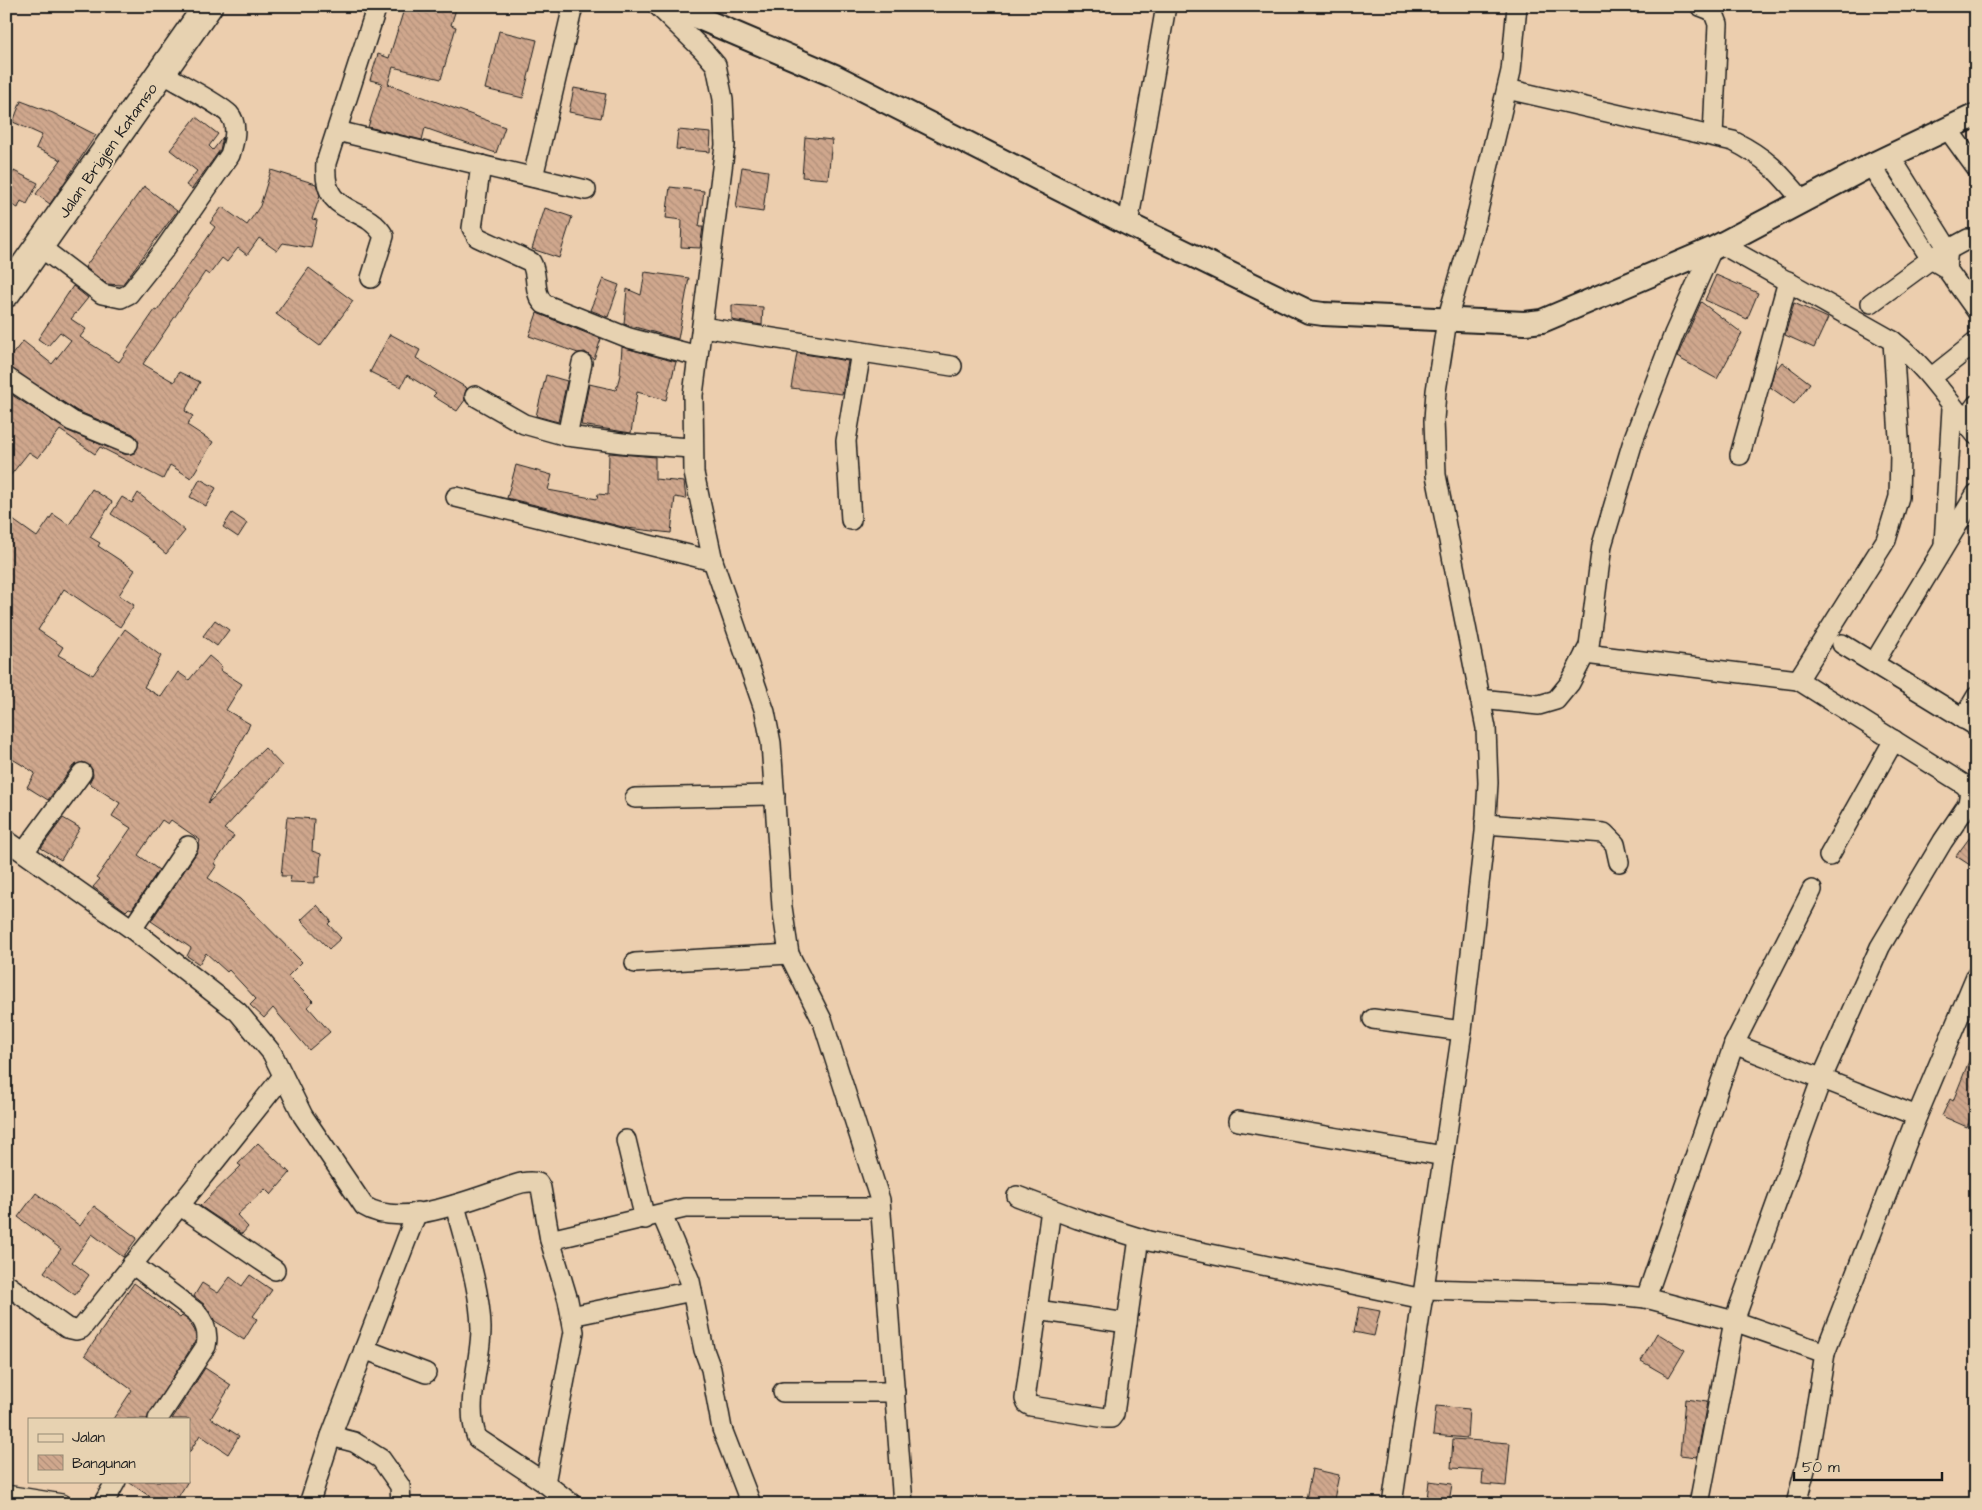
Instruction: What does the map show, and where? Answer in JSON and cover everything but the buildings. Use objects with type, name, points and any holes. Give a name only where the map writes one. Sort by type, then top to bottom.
[{"type":"main road","name":"Jalan Brigjen Katamso","points":[[6,293],[208,6]]},
{"type":"street","points":[[372,278],[384,236],[379,228],[368,219],[336,201],[329,191],[325,177],[326,163],[377,6]]},
{"type":"street","points":[[533,177],[572,6]]},
{"type":"street","points":[[658,6],[716,65],[723,99],[725,145],[693,395],[692,448],[694,473],[713,561],[764,712],[771,744],[782,906],[789,954],[823,1022],[880,1200],[904,1504]]},
{"type":"street","points":[[671,6],[835,76],[1128,224],[1309,312],[1447,320],[1542,322],[1717,246],[1881,161],[1976,115]]},
{"type":"street","points":[[1128,224],[1166,6]]},
{"type":"street","points":[[1392,1504],[1462,1031],[1488,783],[1486,728],[1436,475],[1436,401],[1447,320],[1476,219],[1511,71],[1517,6]]},
{"type":"street","points":[[1700,6],[1713,11],[1718,24],[1713,136]]},
{"type":"street","points":[[39,246],[102,294],[121,298],[130,294],[164,250],[230,155],[235,139],[234,126],[228,112],[162,73]]},
{"type":"street","points":[[1506,89],[1733,141],[1758,154],[1777,169],[1803,201]]},
{"type":"street","points":[[1948,128],[1976,168]]},
{"type":"street","points":[[337,131],[586,190]]},
{"type":"street","points":[[1881,161],[1948,249]]},
{"type":"street","points":[[1881,161],[1938,264],[1976,310]]},
{"type":"street","points":[[481,165],[472,228],[477,237],[531,262],[535,269],[539,299],[544,304],[629,338],[698,356]]},
{"type":"street","points":[[1870,303],[1938,264],[1948,249],[1968,239]]},
{"type":"street","points":[[1717,246],[1788,281],[1893,341],[1910,354],[1932,377],[1964,421]]},
{"type":"street","points":[[1480,699],[1539,705],[1556,700],[1570,683],[1589,646],[1602,545],[1634,438],[1674,334],[1717,246]]},
{"type":"street","points":[[1740,455],[1788,281]]},
{"type":"street","points":[[702,327],[952,366]]},
{"type":"street","points":[[1798,680],[1886,540],[1898,497],[1900,454],[1893,341]]},
{"type":"street","points":[[1932,377],[1976,342]]},
{"type":"street","points":[[851,520],[846,441],[861,352]]},
{"type":"street","points":[[567,436],[582,363]]},
{"type":"street","points":[[6,377],[72,422],[128,444]]},
{"type":"street","points":[[475,396],[524,424],[567,436],[630,444],[692,448]]},
{"type":"street","points":[[1944,545],[1964,421],[1976,405]]},
{"type":"street","points":[[1874,663],[1976,494]]},
{"type":"street","points":[[456,498],[713,561]]},
{"type":"street","points":[[1842,644],[1970,723],[1976,697]]},
{"type":"street","points":[[1585,654],[1798,680],[1972,790],[1970,791],[1968,804],[1943,841],[1880,947],[1821,1080],[1734,1320],[1699,1504]]},
{"type":"street","points":[[1829,856],[1894,740]]},
{"type":"street","points":[[24,852],[82,773]]},
{"type":"street","points":[[635,798],[775,795]]},
{"type":"street","points":[[1485,824],[1604,833],[1615,844],[1618,862]]},
{"type":"street","points":[[6,840],[132,929],[238,1012],[272,1054],[303,1116],[364,1206],[375,1213],[386,1215],[417,1212],[455,1206],[524,1182],[538,1183],[541,1188],[550,1240],[574,1332],[545,1482]]},
{"type":"street","points":[[132,929],[188,846]]},
{"type":"street","points":[[1646,1298],[1734,1044],[1812,890]]},
{"type":"street","points":[[635,963],[789,954]]},
{"type":"street","points":[[1796,1504],[1808,1458],[1825,1353],[1917,1116],[1976,976]]},
{"type":"street","points":[[1373,1019],[1462,1031]]},
{"type":"street","points":[[1734,1044],[1821,1080],[1917,1116]]},
{"type":"street","points":[[6,1284],[67,1328],[76,1330],[82,1328],[283,1076]]},
{"type":"street","points":[[1238,1121],[1444,1156]]},
{"type":"street","points":[[626,1140],[654,1217],[690,1281],[725,1441],[751,1504]]},
{"type":"street","points":[[1017,1196],[1139,1238],[1423,1294],[1607,1294],[1646,1298],[1734,1320],[1825,1353]]},
{"type":"street","points":[[179,1205],[275,1270]]},
{"type":"street","points":[[455,1206],[476,1292],[481,1329],[473,1409],[474,1429],[477,1438],[545,1482],[565,1502]]},
{"type":"street","points":[[550,1240],[654,1217],[685,1208],[880,1208]]},
{"type":"street","points":[[1051,1209],[1027,1382],[1027,1404],[1106,1418],[1111,1418],[1114,1414],[1139,1238]]},
{"type":"street","points":[[308,1504],[331,1436],[417,1212]]},
{"type":"street","points":[[132,1264],[196,1312],[203,1320],[208,1336],[206,1346],[159,1418]]},
{"type":"street","points":[[571,1316],[692,1291]]},
{"type":"street","points":[[1037,1310],[1127,1323]]},
{"type":"street","points":[[364,1348],[426,1373]]},
{"type":"street","points":[[783,1392],[895,1392]]},
{"type":"street","points":[[331,1436],[354,1442],[381,1460],[400,1486],[401,1504]]},
{"type":"street","points":[[103,1504],[115,1482]]},
{"type":"street","points":[[6,1495],[62,1504]]}]
